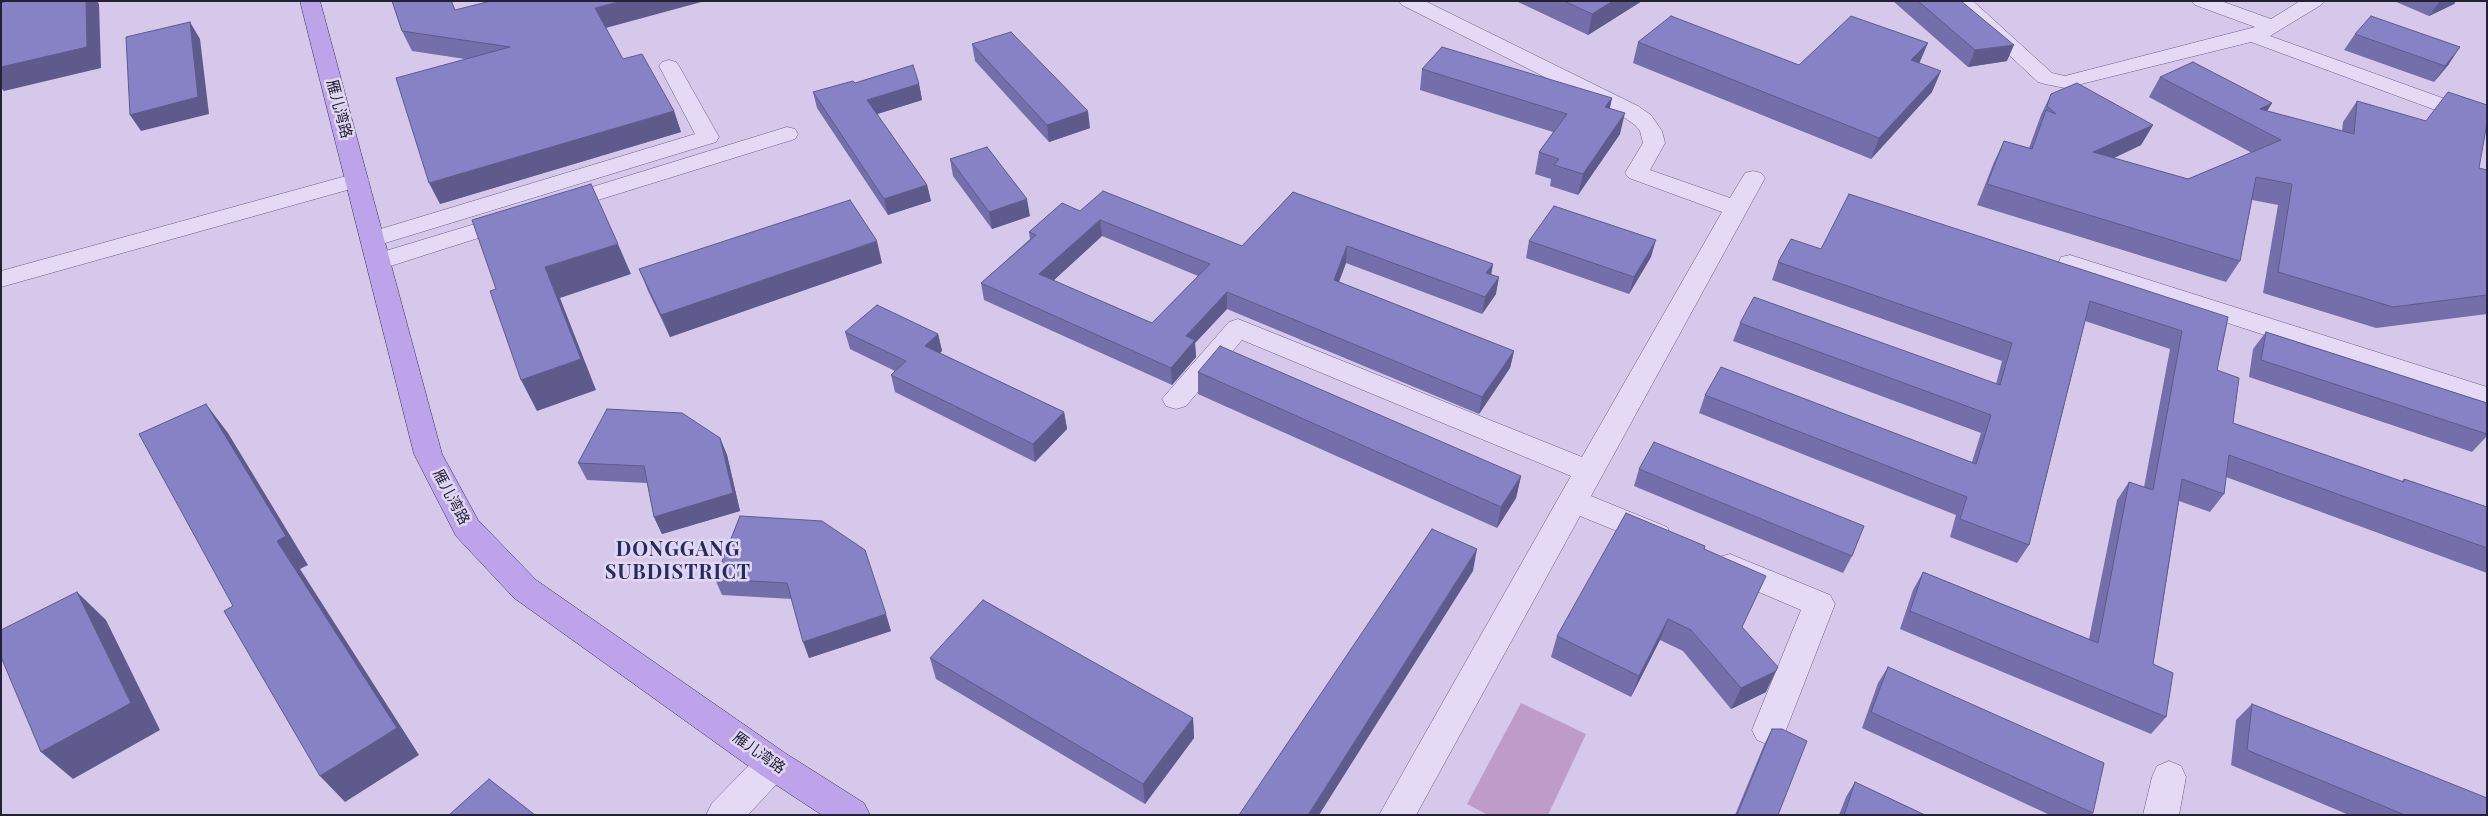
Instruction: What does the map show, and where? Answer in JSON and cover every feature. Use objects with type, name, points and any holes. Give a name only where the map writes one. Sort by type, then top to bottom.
[{"type":"main road","name":"雁儿湾路","points":[[310,1],[428,454],[466,528],[525,589],[837,811]]},
{"type":"street","points":[[1408,1],[1630,110],[1643,120],[1651,131],[1654,143],[1637,173],[1735,208]]},
{"type":"street","points":[[1961,1],[2045,78],[2065,82],[2252,36],[2273,26],[2314,1]]},
{"type":"street","points":[[2202,1],[2273,26]]},
{"type":"street","points":[[2252,36],[2487,122]]},
{"type":"street","points":[[376,251],[708,137],[669,66]]},
{"type":"street","points":[[376,251],[535,213],[787,134]]},
{"type":"street","points":[[1396,815],[1753,178]]},
{"type":"street","points":[[1,279],[358,180]]},
{"type":"street","points":[[2070,263],[2487,397]]},
{"type":"street","points":[[1176,399],[1238,328],[1588,471]]},
{"type":"street","points":[[1572,500],[1819,604],[1769,730]]},
{"type":"street","points":[[724,815],[773,764]]},
{"type":"street","points":[[2161,815],[2169,777]]},
{"type":"shaded area","points":[[1521,703],[1586,734],[1548,815],[1488,815],[1467,804]]},
{"type":"building","points":[[7,1],[86,1],[87,47],[1,67],[1,3]]},
{"type":"building","points":[[392,1],[451,1],[455,10],[491,1],[622,1],[595,8],[623,59],[642,54],[674,111],[429,183],[396,78],[510,47],[402,31]]},
{"type":"building","points":[[1564,1],[1613,1],[1592,14]]},
{"type":"building","points":[[1918,1],[1961,1],[2014,45],[1975,50]]},
{"type":"building","points":[[1671,16],[1799,65],[1851,16],[1928,43],[1911,60],[1941,71],[1879,138],[1638,42]]},
{"type":"building","points":[[2371,16],[2460,47],[2445,66],[2355,34]]},
{"type":"building","points":[[190,22],[198,97],[130,115],[126,37]]},
{"type":"building","points":[[1011,32],[1088,111],[1047,125],[972,44]]},
{"type":"building","points":[[1442,47],[1612,98],[1605,107],[1625,113],[1583,174],[1554,165],[1559,159],[1539,152],[1567,114],[1422,69]]},
{"type":"building","points":[[2193,62],[2272,103],[2260,109],[2354,134],[2357,101],[2426,121],[2448,92],[2487,105],[2487,123],[2479,168],[2487,170],[2487,295],[2393,307],[2278,272],[2292,184],[2256,177],[2240,261],[1987,184],[2004,141],[2032,149],[2046,110],[2056,114],[2047,106],[2051,94],[2077,83],[2153,125],[2093,152],[2188,179],[2281,140],[2160,77]]},
{"type":"building","points":[[913,65],[919,84],[867,100],[927,185],[884,199],[813,92],[853,81],[855,83]]},
{"type":"building","points":[[987,147],[1027,199],[989,212],[950,159]]},
{"type":"building","points":[[591,184],[618,244],[545,267],[581,359],[521,380],[490,291],[496,289],[472,220]]},
{"type":"building","points":[[1103,191],[1242,246],[1293,192],[1493,264],[1486,273],[1499,277],[1485,297],[1347,246],[1334,280],[1514,351],[1482,397],[1227,292],[1186,336],[1195,340],[1171,368],[981,283],[1036,235],[1029,232],[1062,203],[1080,211]],"holes":[[[1100,220],[1210,264],[1152,323],[1039,274]]]},
{"type":"building","points":[[1849,194],[2228,317],[2217,370],[2239,378],[2233,423],[2404,482],[2404,479],[2487,507],[2487,548],[2229,455],[2224,494],[2182,479],[2153,664],[2173,673],[2166,717],[1910,611],[1923,572],[2098,643],[2129,482],[2153,490],[2182,331],[2090,301],[2029,545],[1960,519],[1967,497],[1705,395],[1721,367],[1976,464],[1991,415],[1740,323],[1754,297],[2000,385],[2012,343],[1778,262],[1791,239],[1821,249]]},
{"type":"building","points":[[850,200],[877,241],[661,315],[639,269]]},
{"type":"building","points":[[1554,206],[1656,240],[1634,277],[1529,241]]},
{"type":"building","points":[[877,305],[938,334],[925,346],[1064,412],[1033,444],[891,375],[906,361],[845,332]]},
{"type":"building","points":[[2266,332],[2487,403],[2487,434],[2261,360]]},
{"type":"building","points":[[1220,346],[1521,476],[1501,507],[1198,372]]},
{"type":"building","points":[[206,404],[286,536],[277,541],[397,728],[320,776],[224,611],[233,606],[139,434]]},
{"type":"building","points":[[607,409],[682,413],[720,438],[733,493],[654,517],[644,466],[578,463]]},
{"type":"building","points":[[1654,442],[1864,526],[1852,556],[1639,469]]},
{"type":"building","points":[[1626,513],[1705,546],[1704,549],[1766,576],[1742,627],[1778,667],[1776,671],[1741,688],[1691,630],[1668,619],[1639,676],[1557,636]]},
{"type":"building","points":[[740,516],[822,521],[865,550],[886,614],[803,642],[787,583],[715,579]]},
{"type":"building","points":[[1432,529],[1477,549],[1308,815],[1239,815]]},
{"type":"building","points":[[77,592],[131,703],[41,752],[1,657],[1,630]]},
{"type":"building","points":[[983,600],[1193,718],[1143,784],[930,658]]},
{"type":"building","points":[[1888,667],[2104,763],[2093,813],[1871,712]]},
{"type":"building","points":[[2252,704],[2487,798],[2487,815],[2405,815],[2247,750]]},
{"type":"building","points":[[1772,729],[1782,729],[1807,741],[1778,815],[1737,815]]},
{"type":"building","points":[[489,779],[535,815],[449,815]]},
{"type":"building","points":[[1855,782],[1925,815],[1844,815]]},
{"type":"district","name":"DONGGANG SUBDISTRICT","points":[[678,562]]}]
